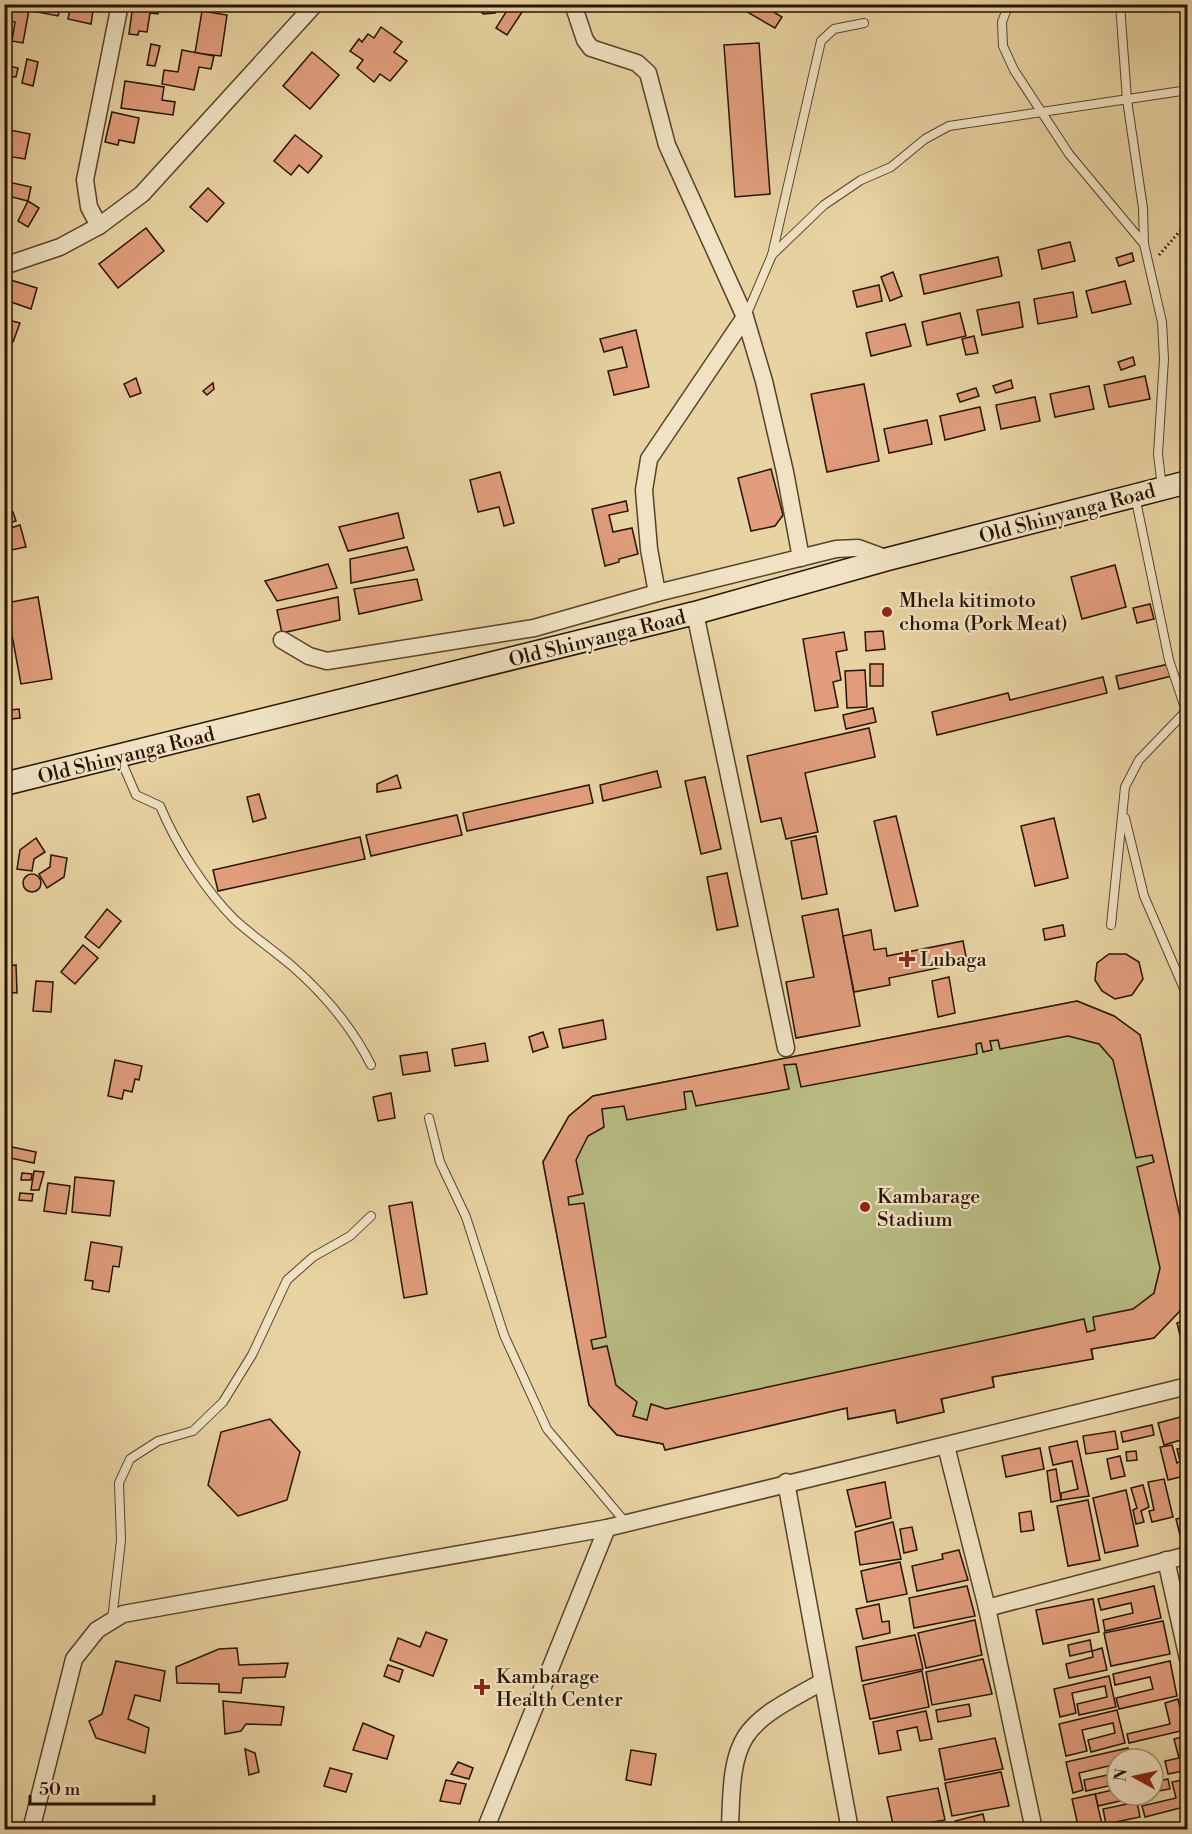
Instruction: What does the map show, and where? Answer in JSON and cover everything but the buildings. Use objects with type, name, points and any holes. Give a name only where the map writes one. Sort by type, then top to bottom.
[{"type":"main road","name":"Old Shinyanga Road","points":[[4,784],[120,758],[695,613],[888,559],[1188,482]]},
{"type":"street","points":[[99,226],[89,207],[85,180],[120,4]]},
{"type":"street","points":[[4,266],[60,247],[99,226],[142,194],[315,4]]},
{"type":"street","points":[[573,4],[585,40],[591,48],[637,63],[648,73],[667,145],[745,316],[764,381],[785,472],[801,558]]},
{"type":"street","points":[[657,593],[649,549],[644,490],[649,459],[745,316]]},
{"type":"street","points":[[282,640],[309,656],[327,660],[534,628],[657,593],[836,549],[858,548],[888,559]]},
{"type":"street","points":[[695,613],[786,1047]]},
{"type":"street","points":[[31,1830],[74,1659],[97,1630],[123,1614],[607,1528],[786,1482],[946,1446],[1188,1386]]},
{"type":"street","points":[[946,1446],[987,1608],[1034,1830]]},
{"type":"street","points":[[786,1482],[850,1830]]},
{"type":"street","points":[[486,1830],[607,1528]]},
{"type":"street","points":[[987,1608],[1188,1555]]},
{"type":"street","points":[[1166,1560],[1188,1659]]},
{"type":"street","points":[[730,1830],[734,1768],[741,1741],[751,1726],[774,1708],[822,1682]]},
{"type":"lane","points":[[1009,4],[1002,22],[1003,46],[1014,70],[1069,154],[1144,244]]},
{"type":"lane","points":[[1120,4],[1127,100],[1143,208],[1144,244],[1162,322],[1164,359],[1158,454],[1162,488]]},
{"type":"lane","points":[[745,316],[772,255],[821,40],[834,29],[864,23]]},
{"type":"lane","points":[[772,255],[824,205],[861,180],[891,167],[925,139],[949,126],[1044,114],[1188,90]]},
{"type":"lane","points":[[1111,925],[1125,787],[1139,760],[1187,713],[1169,660],[1134,496]]},
{"type":"lane","points":[[120,758],[136,795],[160,806],[178,844],[234,918],[318,991],[358,1039],[371,1065]]},
{"type":"lane","points":[[1123,812],[1144,896],[1188,998]]},
{"type":"lane","points":[[429,1118],[440,1162],[466,1217],[504,1335],[547,1430],[626,1523]]},
{"type":"lane","points":[[112,1621],[121,1540],[119,1483],[130,1459],[158,1441],[193,1431],[223,1402],[252,1355],[287,1280],[313,1257],[350,1236],[371,1216]]},
{"type":"path","points":[[1149,266],[1188,222]]},
{"type":"green space","name":"Kambarage Stadium","points":[[1077,1001],[1114,1016],[1140,1035],[1187,1253],[1154,1338],[1092,1349],[1093,1359],[993,1377],[994,1387],[942,1399],[944,1412],[897,1423],[895,1410],[848,1419],[847,1408],[663,1444],[617,1435],[589,1405],[543,1162],[569,1116],[593,1096]]},
{"type":"place","name":"Mhela kitimoto choma (Pork Meat)","points":[[887,612]]},
{"type":"place","name":"Lubaga","points":[[907,959]]},
{"type":"place","name":"Kambarage Stadium","points":[[865,1207]]},
{"type":"place","name":"Kambarage Health Center","points":[[482,1687]]}]
